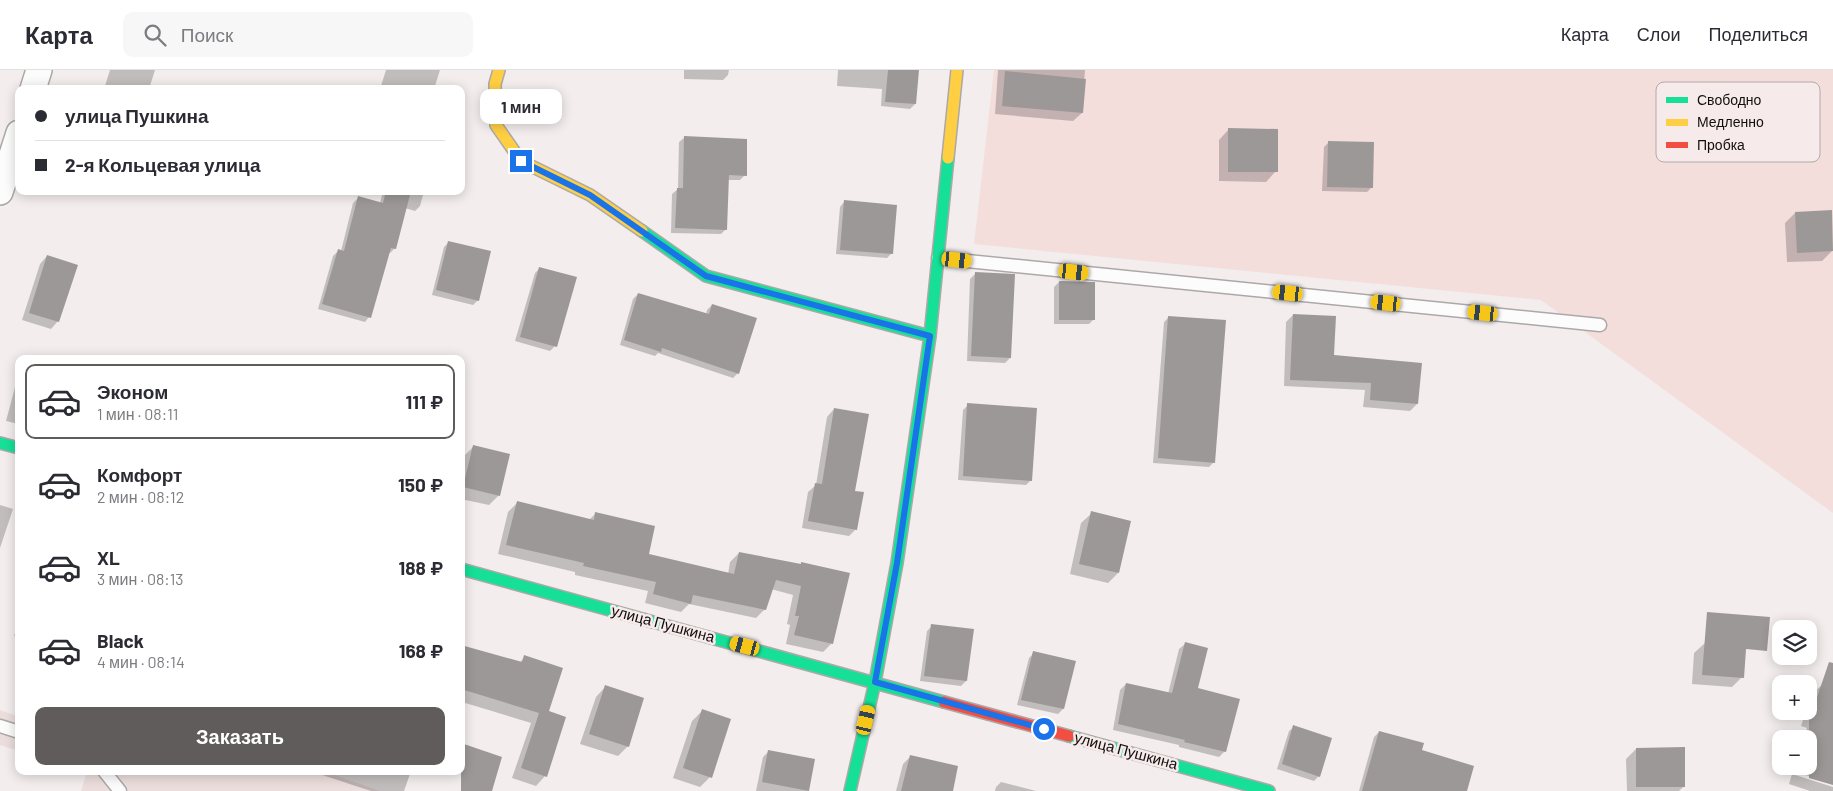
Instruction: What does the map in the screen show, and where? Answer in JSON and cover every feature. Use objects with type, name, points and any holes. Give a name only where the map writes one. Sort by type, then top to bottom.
[{"type":"street","points":[[34,85],[39,70]]},
{"type":"street","points":[[499,70],[495,84],[496,125],[521,161],[590,195],[706,276],[930,336]]},
{"type":"street","points":[[850,791],[875,682],[897,563],[930,336],[957,70]]},
{"type":"street","points":[[0,192],[15,145]]},
{"type":"street","points":[[0,443],[15,447]]},
{"type":"street","name":"улица Пушкина","points":[[465,570],[1270,791]]},
{"type":"lane","points":[[938,258],[1600,325]]},
{"type":"lane","points":[[0,726],[15,731]]},
{"type":"lane","points":[[107,775],[120,791]]},
{"type":"shaded area","points":[[994,70],[1833,70],[1833,513],[1541,300],[974,244]]},
{"type":"shaded area","points":[[0,710],[15,716],[15,750],[0,745]]},
{"type":"shaded area","points":[[86,775],[334,775],[380,791],[81,791]]},
{"type":"building","points":[[888,70],[919,70],[916,104],[885,102]]},
{"type":"building","points":[[1005,71],[1086,79],[1083,113],[1002,106]]},
{"type":"building","points":[[1228,128],[1278,129],[1278,172],[1228,172]]},
{"type":"building","points":[[684,136],[747,139],[747,176],[729,175],[727,230],[675,228],[677,188],[683,188]]},
{"type":"building","points":[[1328,141],[1374,142],[1373,188],[1327,187]]},
{"type":"building","points":[[385,195],[410,195],[396,249],[391,248],[371,318],[322,304],[338,249],[344,251],[358,196],[383,203]]},
{"type":"building","points":[[844,200],[897,205],[893,254],[840,250]]},
{"type":"building","points":[[1832,210],[1833,251],[1797,253],[1795,212]]},
{"type":"building","points":[[448,241],[491,251],[479,301],[436,290]]},
{"type":"building","points":[[47,255],[78,265],[59,322],[29,313]]},
{"type":"building","points":[[539,267],[577,277],[557,347],[520,337]]},
{"type":"building","points":[[975,272],[1015,274],[1011,358],[971,356]]},
{"type":"building","points":[[1059,281],[1095,282],[1095,320],[1059,320]]},
{"type":"building","points":[[638,293],[709,314],[712,304],[757,318],[739,374],[662,348],[661,352],[624,340]]},
{"type":"building","points":[[1293,314],[1336,316],[1334,355],[1422,363],[1418,404],[1370,400],[1371,383],[1290,380]]},
{"type":"building","points":[[1168,316],[1226,320],[1215,463],[1158,458]]},
{"type":"building","points":[[967,403],[1037,408],[1032,481],[963,476]]},
{"type":"building","points":[[834,408],[869,414],[855,491],[864,492],[857,530],[808,521],[815,483],[822,484]]},
{"type":"building","points":[[473,445],[510,454],[500,496],[465,487],[465,479]]},
{"type":"building","points":[[517,501],[594,520],[595,512],[655,526],[649,554],[734,574],[739,552],[801,564],[801,562],[850,573],[833,644],[794,635],[799,616],[795,616],[801,586],[776,580],[766,610],[693,595],[691,604],[653,594],[656,582],[583,566],[584,563],[506,545]]},
{"type":"building","points":[[1091,511],[1131,521],[1119,573],[1079,564]]},
{"type":"building","points":[[1707,612],[1770,617],[1767,651],[1746,649],[1744,678],[1702,675]]},
{"type":"building","points":[[931,624],[974,629],[967,681],[924,676]]},
{"type":"building","points":[[1185,642],[1208,648],[1198,688],[1240,699],[1226,752],[1118,724],[1126,683],[1172,693]]},
{"type":"building","points":[[465,646],[522,662],[524,655],[563,668],[549,711],[566,717],[547,777],[521,768],[539,713],[465,690]]},
{"type":"building","points":[[1033,651],[1076,661],[1064,709],[1021,700]]},
{"type":"building","points":[[1829,662],[1833,663],[1833,785],[1809,778],[1809,775],[1817,775],[1817,730],[1809,730],[1809,721],[1817,720],[1817,697]]},
{"type":"building","points":[[605,685],[644,698],[629,747],[589,734]]},
{"type":"building","points":[[702,709],[731,719],[712,778],[683,768]]},
{"type":"building","points":[[1293,725],[1332,738],[1320,777],[1282,764]]},
{"type":"building","points":[[1379,731],[1424,743],[1422,750],[1474,766],[1467,791],[1362,791]]},
{"type":"building","points":[[465,744],[502,757],[492,791],[461,791],[461,775],[465,775]]},
{"type":"building","points":[[1685,747],[1685,787],[1636,787],[1636,748]]},
{"type":"building","points":[[768,750],[815,759],[809,791],[762,782]]},
{"type":"building","points":[[910,755],[958,766],[953,791],[901,791]]},
{"type":"traffic: fast","points":[[850,791],[875,682],[897,563],[930,336],[948,158]]},
{"type":"traffic: fast","points":[[642,231],[706,276],[930,336]]},
{"type":"traffic: fast","points":[[0,443],[15,447]]},
{"type":"traffic: fast","points":[[465,570],[944,702]]},
{"type":"traffic: fast","points":[[1069,736],[1269,791]]},
{"type":"traffic: slow","points":[[499,70],[495,84],[496,125],[521,161],[590,195],[642,231]]},
{"type":"traffic: slow","points":[[948,158],[957,70]]},
{"type":"traffic: jam","points":[[944,702],[1069,736]]},
{"type":"route","points":[[521,161],[590,195],[706,276],[930,336],[897,563],[875,682],[1044,729]]}]
